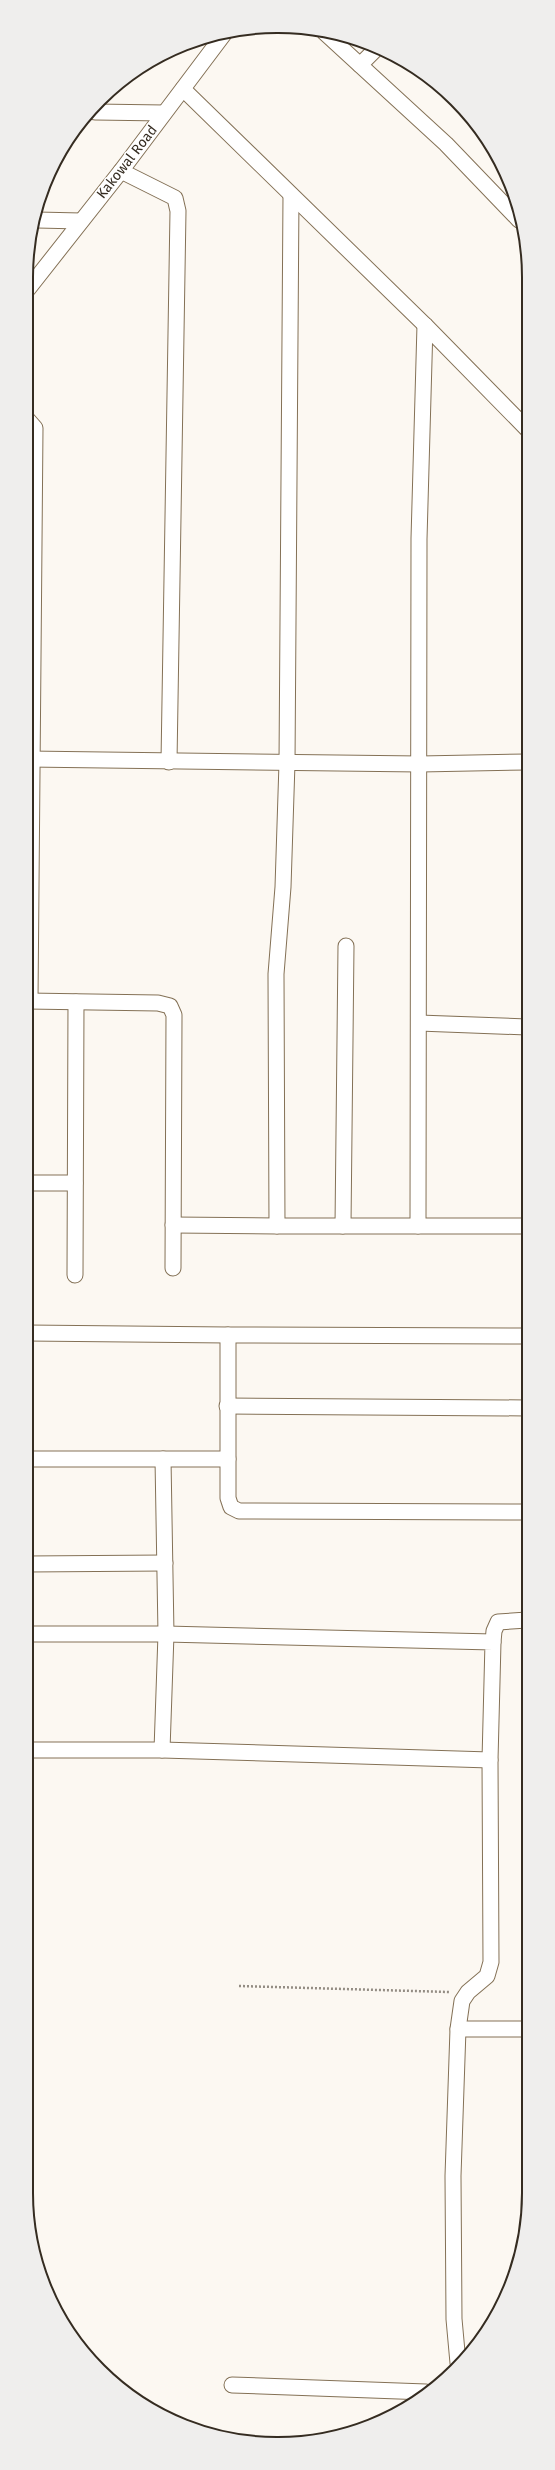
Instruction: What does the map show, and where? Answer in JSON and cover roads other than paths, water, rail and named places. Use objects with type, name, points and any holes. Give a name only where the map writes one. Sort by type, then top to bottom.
[{"type":"street","points":[[332,39],[446,144],[513,211]]},
{"type":"street","name":"Kakowal Road","points":[[33,282],[121,171],[220,40]]},
{"type":"street","points":[[360,65],[372,53]]},
{"type":"street","points":[[183,89],[425,325],[522,424]]},
{"type":"street","points":[[98,112],[164,113]]},
{"type":"street","points":[[121,171],[171,195],[175,198],[178,211],[169,762]]},
{"type":"street","points":[[277,1226],[276,974],[283,887],[287,763],[291,195]]},
{"type":"street","points":[[40,220],[81,221]]},
{"type":"street","points":[[418,1226],[420,764],[419,540],[425,325]]},
{"type":"street","points":[[33,424],[35,428],[33,560]]},
{"type":"street","points":[[33,759],[169,762],[420,764],[522,762]]},
{"type":"street","points":[[343,1226],[346,946]]},
{"type":"street","points":[[33,1001],[158,1003],[170,1006],[174,1015],[173,1268]]},
{"type":"street","points":[[75,1275],[76,1002]]},
{"type":"street","points":[[419,1023],[522,1028]]},
{"type":"street","points":[[33,1183],[76,1183]]},
{"type":"street","points":[[173,1225],[522,1226]]},
{"type":"street","points":[[33,1333],[522,1336]]},
{"type":"street","points":[[228,1335],[228,1498],[231,1507],[239,1511],[522,1512]]},
{"type":"street","points":[[227,1406],[522,1408]]},
{"type":"street","points":[[33,1460],[228,1459]]},
{"type":"street","points":[[162,1750],[166,1634],[163,1460]]},
{"type":"street","points":[[33,1564],[165,1563]]},
{"type":"street","points":[[458,2358],[454,2319],[453,2184],[458,2029],[462,2001],[468,1992],[487,1976],[491,1962],[490,1760],[494,1631],[498,1622],[522,1620]]},
{"type":"street","points":[[33,1634],[166,1634],[493,1642]]},
{"type":"street","points":[[33,1750],[162,1750],[490,1760]]},
{"type":"street","points":[[458,2029],[522,2029]]},
{"type":"street","points":[[232,2385],[419,2392]]}]
